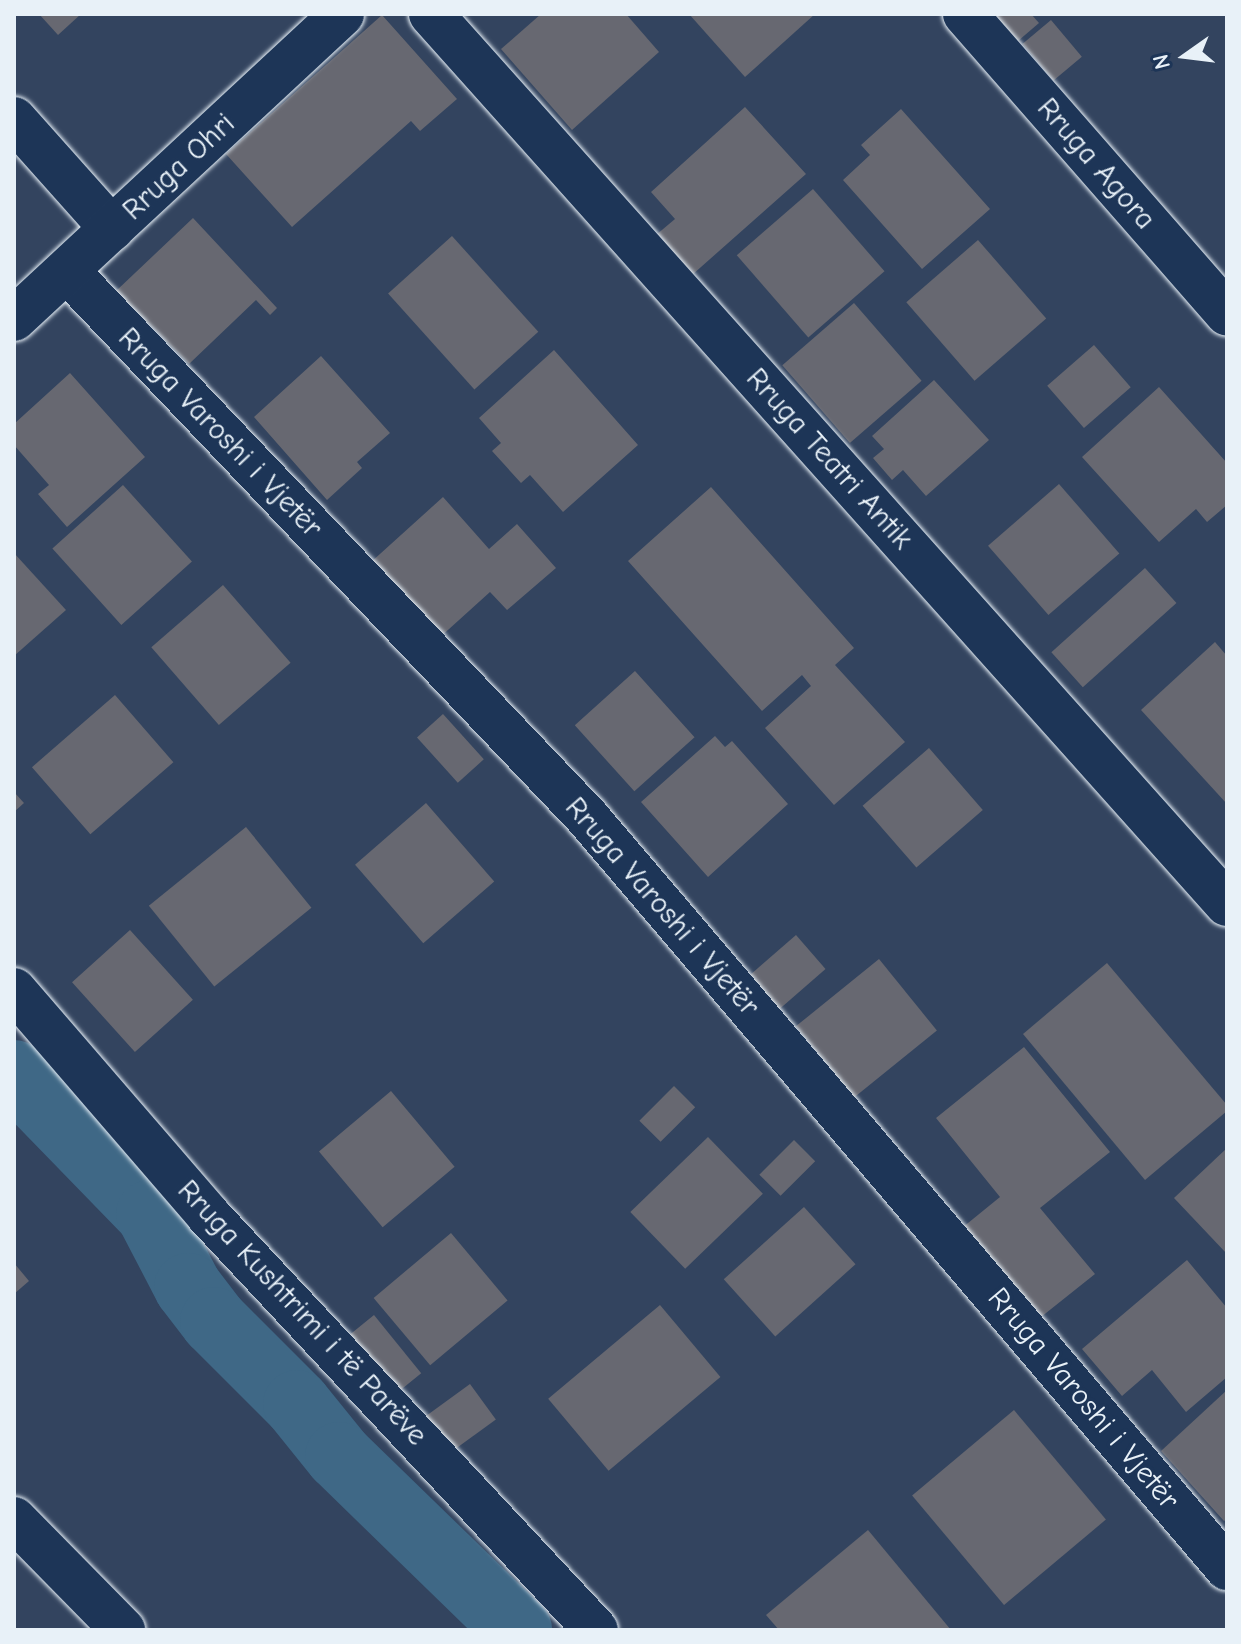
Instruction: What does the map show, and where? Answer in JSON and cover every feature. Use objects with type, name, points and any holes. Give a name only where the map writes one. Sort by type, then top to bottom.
[{"type":"street","name":"Rruga Ohri","points":[[14,319],[342,14]]},
{"type":"street","name":"Rruga Teatri Antik","points":[[431,14],[1227,904]]},
{"type":"street","name":"Rruga Agora","points":[[965,14],[1227,313]]},
{"type":"street","points":[[14,119],[112,229]]},
{"type":"street","name":"Rruga Varoshi i Vjetër","points":[[68,272],[587,817],[1227,1568]]},
{"type":"street","name":"Rruga Kushtrimi i të Parëve","points":[[14,990],[208,1215],[596,1630]]},
{"type":"street","points":[[14,1519],[123,1630]]},
{"type":"building","points":[[39,14],[81,14],[58,35]]},
{"type":"building","points":[[541,14],[626,14],[659,52],[572,130],[501,49]]},
{"type":"building","points":[[689,14],[815,14],[745,77]]},
{"type":"building","points":[[994,14],[1031,14],[1039,23],[1018,41]]},
{"type":"building","points":[[382,15],[457,99],[420,131],[411,121],[292,227],[226,154]]},
{"type":"building","points":[[1051,20],[1082,57],[1054,81],[1023,44]]},
{"type":"building","points":[[745,107],[806,174],[692,275],[656,235],[675,219],[651,192]]},
{"type":"building","points":[[901,109],[990,209],[922,269],[843,180],[870,155],[861,145]]},
{"type":"building","points":[[813,189],[885,271],[808,338],[737,255]]},
{"type":"building","points":[[193,218],[277,308],[270,315],[256,300],[189,364],[116,291]]},
{"type":"building","points":[[452,236],[538,332],[474,389],[388,294]]},
{"type":"building","points":[[978,240],[1046,318],[975,381],[906,302]]},
{"type":"building","points":[[854,303],[922,381],[850,443],[782,365]]},
{"type":"building","points":[[1094,345],[1131,387],[1084,428],[1047,386]]},
{"type":"building","points":[[554,350],[638,445],[563,512],[530,475],[521,483],[492,451],[501,443],[479,418]]},
{"type":"building","points":[[321,356],[390,433],[357,462],[362,468],[327,500],[254,417]]},
{"type":"building","points":[[70,373],[145,457],[67,527],[38,494],[49,485],[14,445],[14,424]]},
{"type":"building","points":[[934,380],[989,440],[926,496],[903,470],[892,480],[873,458],[884,449],[872,436]]},
{"type":"building","points":[[1159,387],[1227,463],[1227,505],[1207,522],[1196,509],[1159,542],[1082,457]]},
{"type":"building","points":[[1059,484],[1119,553],[1048,615],[988,546]]},
{"type":"building","points":[[123,485],[192,562],[121,625],[52,549]]},
{"type":"building","points":[[711,487],[854,648],[835,665],[905,742],[834,805],[765,728],[811,686],[802,675],[762,711],[628,561]]},
{"type":"building","points":[[443,497],[489,549],[517,524],[556,568],[507,610],[490,592],[438,639],[370,563]]},
{"type":"building","points":[[14,553],[66,610],[14,656]]},
{"type":"building","points":[[1145,568],[1176,603],[1083,687],[1051,652]]},
{"type":"building","points":[[223,585],[291,663],[219,725],[151,647]]},
{"type":"building","points":[[1215,642],[1227,656],[1227,804],[1141,710]]},
{"type":"building","points":[[635,671],[695,737],[634,791],[575,725]]},
{"type":"building","points":[[115,695],[173,762],[90,834],[32,767]]},
{"type":"building","points":[[443,714],[484,759],[458,783],[417,737]]},
{"type":"building","points":[[715,736],[725,747],[732,741],[788,804],[708,877],[641,802]]},
{"type":"building","points":[[929,748],[983,810],[916,868],[863,806]]},
{"type":"building","points":[[14,792],[24,803],[14,812]]},
{"type":"building","points":[[426,803],[494,881],[423,943],[355,865]]},
{"type":"building","points":[[246,827],[311,908],[214,986],[149,906]]},
{"type":"building","points":[[130,930],[193,1000],[135,1052],[72,982]]},
{"type":"building","points":[[796,935],[826,969],[773,1015],[743,981]]},
{"type":"building","points":[[879,959],[937,1030],[854,1098],[796,1026]]},
{"type":"building","points":[[1107,963],[1227,1105],[1227,1111],[1145,1180],[1023,1034]]},
{"type":"building","points":[[1024,1047],[1110,1152],[1040,1208],[1095,1274],[1031,1325],[957,1232],[1000,1197],[936,1118]]},
{"type":"building","points":[[674,1086],[695,1107],[661,1142],[639,1121]]},
{"type":"building","points":[[391,1091],[455,1167],[383,1227],[319,1151]]},
{"type":"building","points":[[708,1137],[763,1194],[685,1269],[630,1212]]},
{"type":"building","points":[[794,1140],[815,1161],[781,1196],[759,1175]]},
{"type":"building","points":[[1227,1148],[1227,1254],[1174,1198]]},
{"type":"building","points":[[804,1207],[856,1264],[775,1336],[724,1279]]},
{"type":"building","points":[[451,1233],[508,1300],[430,1365],[374,1298]]},
{"type":"building","points":[[1187,1260],[1227,1308],[1227,1377],[1186,1412],[1152,1370],[1122,1396],[1082,1349]]},
{"type":"building","points":[[14,1263],[29,1281],[14,1294]]},
{"type":"building","points":[[660,1305],[720,1377],[609,1471],[548,1399]]},
{"type":"building","points":[[374,1315],[421,1373],[389,1400],[341,1341]]},
{"type":"building","points":[[470,1384],[496,1420],[452,1451],[426,1416]]},
{"type":"building","points":[[1227,1390],[1227,1519],[1224,1521],[1161,1451]]},
{"type":"building","points":[[1014,1410],[1106,1520],[1004,1605],[912,1495]]},
{"type":"building","points":[[868,1530],[951,1630],[779,1630],[766,1615]]},
{"type":"waterway","points":[[14,1074],[150,1214],[188,1287],[214,1321],[297,1404],[339,1456],[518,1630]]}]
